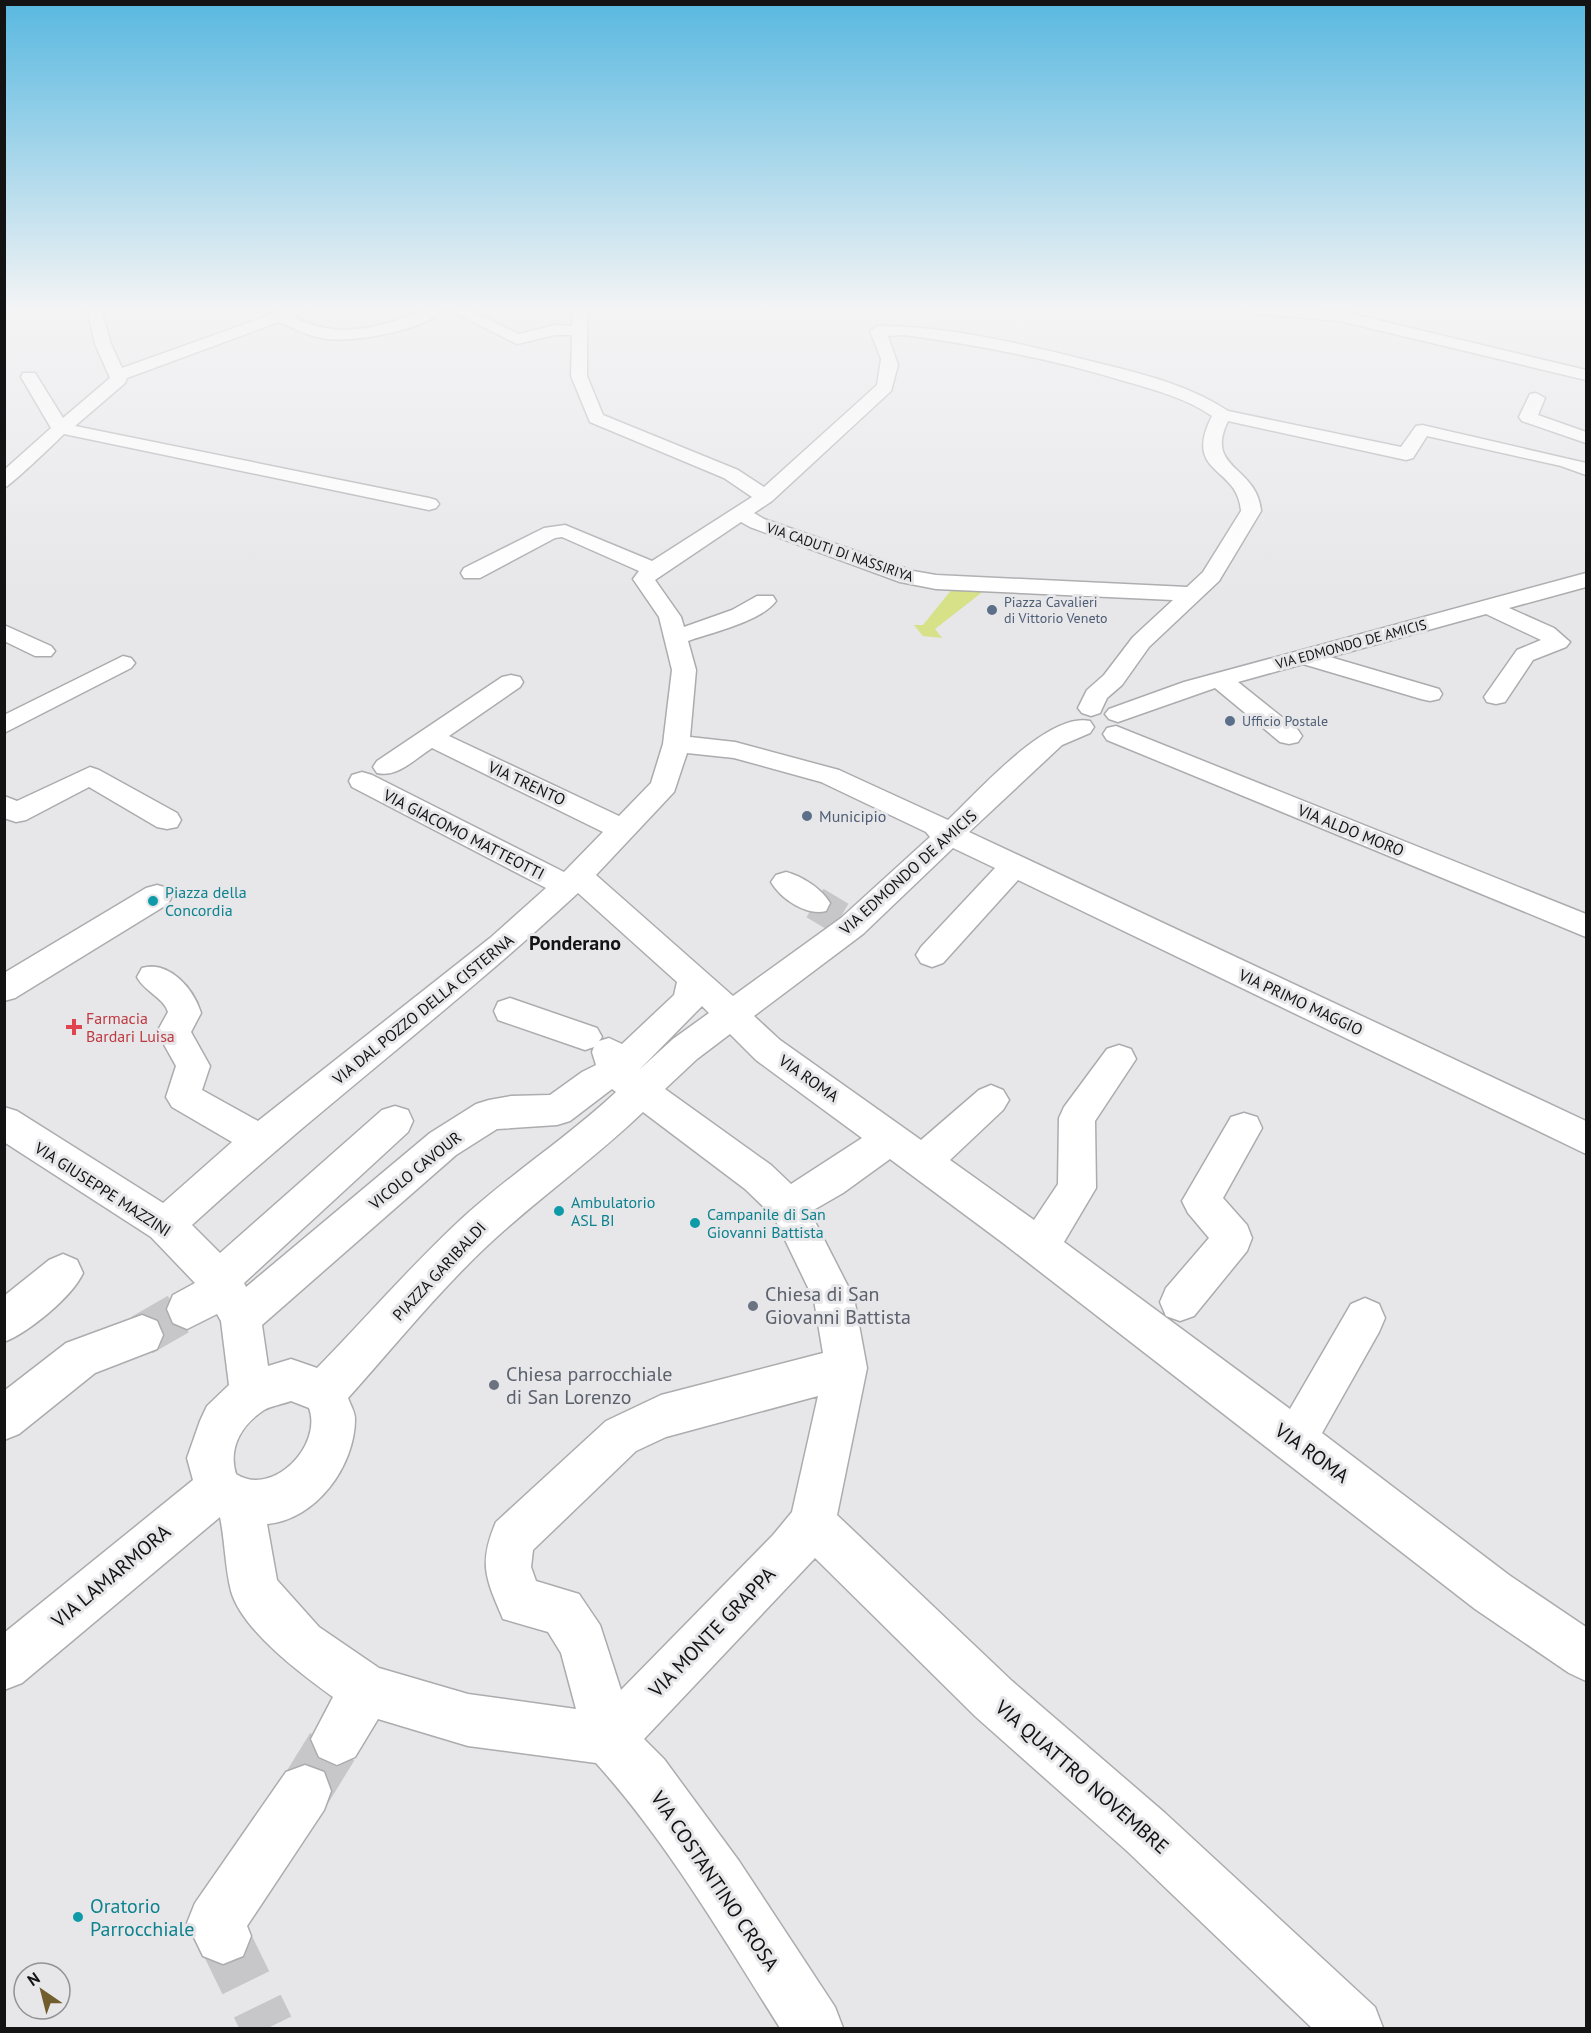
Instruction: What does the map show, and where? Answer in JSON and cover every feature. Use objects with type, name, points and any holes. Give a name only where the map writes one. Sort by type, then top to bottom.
[{"type":"street","points":[[45,404],[60,428],[429,504]]},
{"type":"street","points":[[4,482],[22,460],[91,404]]},
{"type":"street","points":[[590,404],[596,418],[731,474],[765,497]]},
{"type":"street","points":[[472,573],[551,532],[564,531],[653,569],[765,497],[867,404]]},
{"type":"street","points":[[1208,404],[1222,415],[1406,454],[1422,430],[1566,462],[1587,469]]},
{"type":"street","points":[[1534,404],[1528,417],[1587,438]]},
{"type":"street","points":[[1086,717],[1096,695],[1113,680],[1141,642],[1211,576],[1251,511],[1250,498],[1245,487],[1216,461],[1212,451],[1212,441],[1222,415]]},
{"type":"street","name":"VIA CADUTI DI NASSIRIYA","points":[[741,513],[757,523],[897,573],[936,582],[1194,594]]},
{"type":"street","name":"VIA DAL POZZO DELLA CISTERNA","points":[[165,1225],[260,1140],[501,946],[573,881],[664,786],[676,744],[684,670],[670,617],[644,579],[653,569]]},
{"type":"street","name":"VIA EDMONDO DE AMICIS","points":[[1117,724],[1156,699],[1587,580]]},
{"type":"street","points":[[677,637],[731,618],[765,601]]},
{"type":"street","points":[[1488,607],[1546,633],[1558,642],[1525,655],[1496,697]]},
{"type":"street","points":[[4,632],[43,651]]},
{"type":"street","points":[[1304,657],[1430,694]]},
{"type":"street","points":[[4,725],[123,663]]},
{"type":"street","points":[[1220,680],[1289,736]]},
{"type":"street","points":[[386,767],[511,682]]},
{"type":"street","name":"VIA EDMONDO DE AMICIS","points":[[613,1063],[685,1049],[804,963],[836,916],[946,832],[1053,739],[1086,717]]},
{"type":"street","name":"VIA ALDO MORO","points":[[1086,717],[1101,736],[1117,724],[1587,926]]},
{"type":"street","name":"VIA TRENTO","points":[[430,737],[623,830]]},
{"type":"street","name":"VIA PRIMO MAGGIO","points":[[676,744],[735,750],[837,779],[1014,866],[1587,1138]]},
{"type":"street","points":[[4,805],[16,813],[90,776],[167,819]]},
{"type":"street","name":"VIA GIACOMO MATTEOTTI","points":[[362,781],[510,859],[573,881],[694,978]]},
{"type":"street","points":[[932,955],[1014,866]]},
{"type":"street","points":[[786,882],[836,916]]},
{"type":"street","points":[[4,989],[157,896]]},
{"type":"street","points":[[153,977],[181,1000],[185,1013],[174,1032],[193,1066],[186,1083],[184,1097],[260,1140]]},
{"type":"street","points":[[613,1063],[689,1001],[694,978]]},
{"type":"street","name":"VIA ROMA","points":[[694,978],[768,1050],[908,1149],[1039,1247],[1164,1322],[1299,1430],[1338,1472],[1492,1593],[1587,1656]]},
{"type":"street","points":[[510,1011],[613,1063],[758,1178],[787,1205],[834,1298],[846,1368],[812,1523]]},
{"type":"street","points":[[1039,1247],[1077,1188],[1077,1118],[1119,1059]]},
{"type":"street","name":"PIAZZA GARIBALDI","points":[[324,1392],[470,1236],[501,1208],[597,1133],[613,1063]]},
{"type":"street","name":"VICOLO CAVOUR","points":[[228,1295],[443,1144],[489,1115],[511,1111],[556,1110],[594,1082],[613,1063]]},
{"type":"street","points":[[787,1205],[830,1181],[908,1149],[991,1100]]},
{"type":"street","points":[[187,1309],[228,1295],[395,1121]]},
{"type":"street","name":"VIA GIUSEPPE MAZZINI","points":[[4,1122],[165,1225],[228,1295]]},
{"type":"street","points":[[1164,1322],[1233,1238],[1201,1201],[1244,1128]]},
{"type":"street","points":[[4,1322],[63,1273]]},
{"type":"street","points":[[228,1295],[251,1393]]},
{"type":"street","points":[[1299,1430],[1365,1318]]},
{"type":"street","points":[[4,1419],[81,1358],[142,1335]]},
{"type":"street","points":[[230,1496],[275,1502],[308,1481],[329,1450],[334,1417],[324,1392],[291,1380],[251,1393],[222,1421],[209,1458],[230,1496],[255,1591],[302,1644],[366,1690],[468,1720],[609,1740],[583,1642],[562,1611],[520,1602],[507,1567],[512,1538],[621,1436],[661,1417],[846,1368]]},
{"type":"street","name":"VIA LAMARMORA","points":[[4,1665],[230,1496]]},
{"type":"street","name":"VIA MONTE GRAPPA","points":[[609,1740],[790,1552],[812,1523]]},
{"type":"street","name":"VIA QUATTRO NOVEMBRE","points":[[812,1523],[994,1699],[1146,1832],[1354,2028]]},
{"type":"street","points":[[338,1739],[366,1690]]},
{"type":"street","name":"VIA COSTANTINO CROSA","points":[[609,1740],[645,1778],[719,1881],[814,2028]]},
{"type":"street","points":[[223,1936],[215,1923],[244,1884],[305,1791]]},
{"type":"green space","points":[[953,588],[985,590],[935,629],[942,638],[923,636],[914,625],[923,625]]},
{"type":"tunnel","points":[[815,903],[840,918]]},
{"type":"tunnel","points":[[142,1335],[187,1309]]},
{"type":"tunnel","points":[[305,1791],[337,1739]]},
{"type":"tunnel","points":[[223,1936],[268,2028]]},
{"type":"place","name":"Piazza Cavalieri di Vittorio Veneto","points":[[992,610]]},
{"type":"place","name":"Ufficio Postale","points":[[1230,721]]},
{"type":"place","name":"Municipio","points":[[807,816]]},
{"type":"place","name":"Piazza della Concordia","points":[[153,901]]},
{"type":"place","name":"Farmacia Bardari Luisa","points":[[74,1027]]},
{"type":"place","name":"Ambulatorio ASL BI","points":[[559,1211]]},
{"type":"place","name":"Campanile di San Giovanni Battista","points":[[695,1223]]},
{"type":"place","name":"Chiesa di San Giovanni Battista","points":[[753,1306]]},
{"type":"place","name":"Chiesa parrocchiale di San Lorenzo","points":[[494,1385]]},
{"type":"place","name":"Oratorio Parrocchiale","points":[[78,1917]]},
{"type":"district","name":"Ponderano","points":[[575,943]]}]
